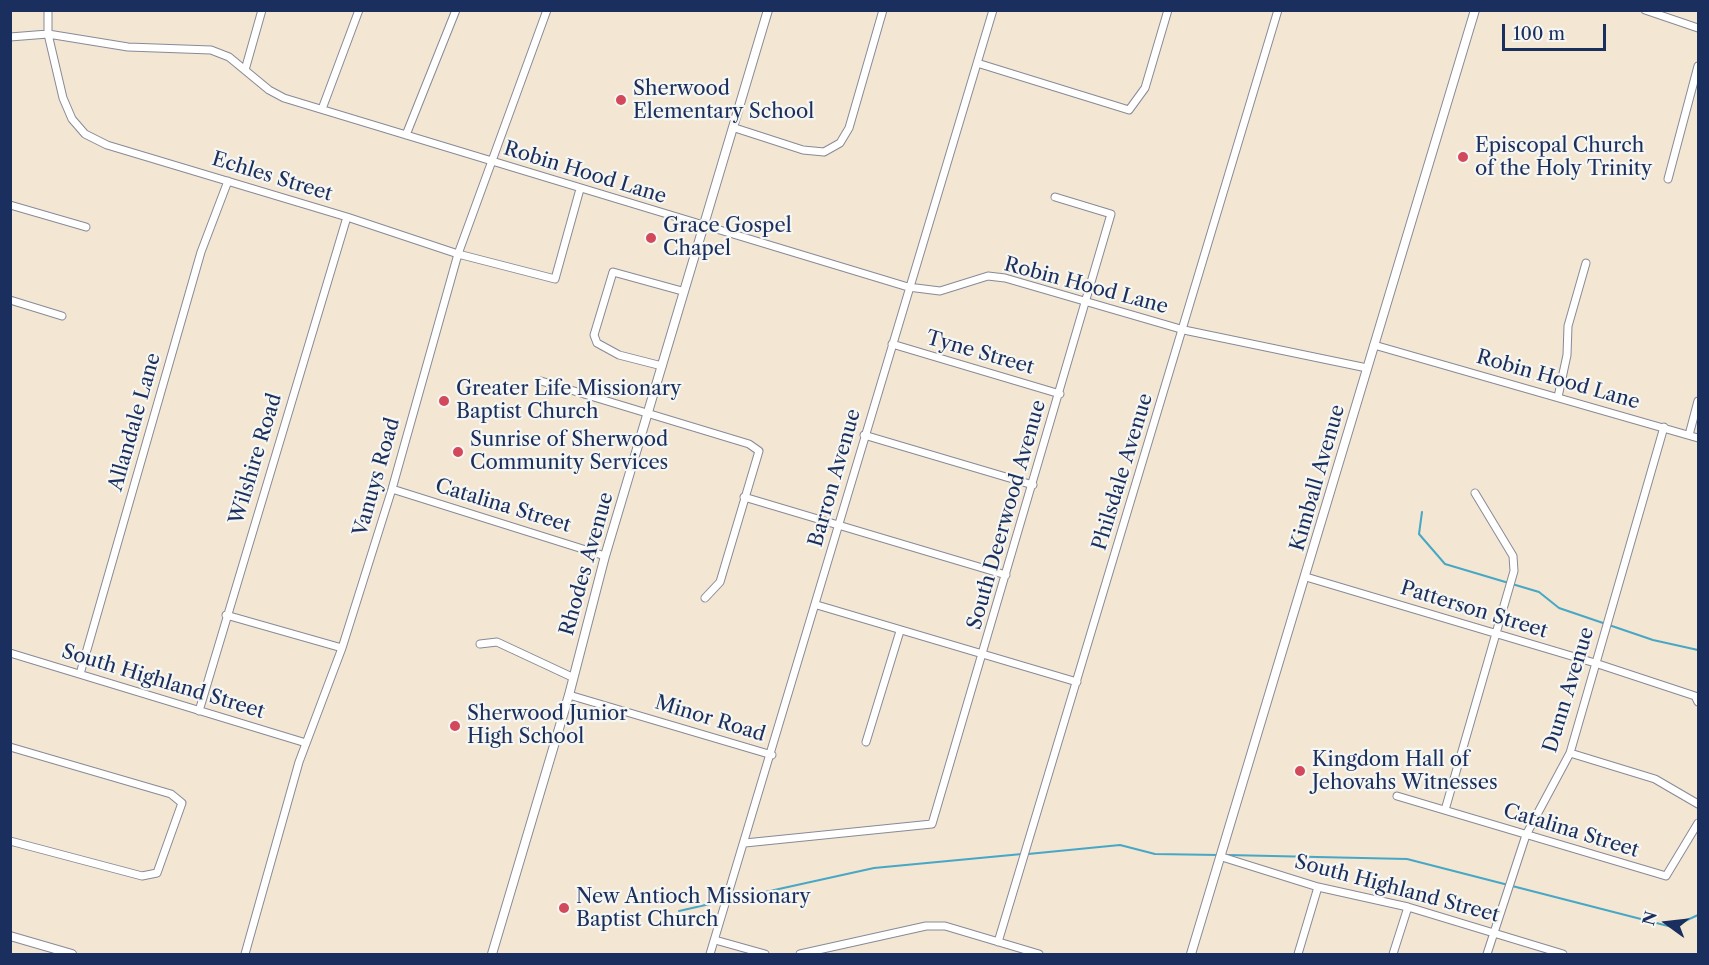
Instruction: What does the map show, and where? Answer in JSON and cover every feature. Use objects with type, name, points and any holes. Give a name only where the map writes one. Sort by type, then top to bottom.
[{"type":"main road","name":"Rhodes Avenue","points":[[492,954],[569,695],[605,556],[682,291],[735,128],[768,10]]},
{"type":"main road","name":"Kimball Avenue","points":[[1191,954],[1306,577],[1474,10]]},
{"type":"main road","points":[[10,936],[72,954]]},
{"type":"street","name":"Echles Street","points":[[48,10],[48,34],[63,98],[72,119],[85,134],[107,145],[347,217],[458,254],[555,279],[580,189]]},
{"type":"street","points":[[245,70],[262,10]]},
{"type":"street","points":[[322,110],[359,10]]},
{"type":"street","points":[[406,135],[456,10]]},
{"type":"street","name":"Vanuys Road","points":[[245,954],[306,743],[342,648],[392,489],[458,254],[547,10]]},
{"type":"street","points":[[735,128],[803,150],[824,152],[840,143],[849,128],[883,10]]},
{"type":"street","name":"Barron Avenue","points":[[710,954],[772,755],[864,435],[993,10]]},
{"type":"street","points":[[977,63],[1129,110],[1145,88],[1168,10]]},
{"type":"street","name":"Philsdale Avenue","points":[[998,942],[1184,330],[1278,10]]},
{"type":"street","points":[[1645,10],[1658,12],[1698,28]]},
{"type":"street","name":"Robin Hood Lane","points":[[10,37],[48,34],[129,47],[211,50],[229,57],[284,98],[908,287],[940,291],[988,276],[1005,278],[1184,330],[1367,368]]},
{"type":"street","points":[[1668,179],[1698,66]]},
{"type":"street","name":"Allandale Lane","points":[[80,674],[201,252],[228,181]]},
{"type":"street","name":"South Deerwood Avenue","points":[[745,843],[932,824],[984,654],[1111,213],[1054,197]]},
{"type":"street","points":[[10,205],[86,227]]},
{"type":"street","name":"Wilshire Road","points":[[199,711],[347,217]]},
{"type":"street","points":[[1558,397],[1567,356],[1568,326],[1586,263]]},
{"type":"street","points":[[662,366],[619,355],[597,343],[594,334],[613,272],[682,291]]},
{"type":"street","points":[[10,300],[62,316]]},
{"type":"street","name":"Tyne Street","points":[[892,344],[1060,394]]},
{"type":"street","name":"Robin Hood Lane","points":[[1374,345],[1698,438]]},
{"type":"street","points":[[541,381],[749,444],[759,451],[720,582],[705,598]]},
{"type":"street","points":[[1689,435],[1698,402]]},
{"type":"street","name":"Dunn Avenue","points":[[1487,954],[1526,835],[1570,753],[1665,427]]},
{"type":"street","points":[[864,435],[1033,485]]},
{"type":"street","name":"Catalina Street","points":[[392,489],[605,556]]},
{"type":"street","points":[[1445,810],[1514,571],[1513,556],[1475,493]]},
{"type":"street","points":[[744,497],[1006,575]]},
{"type":"street","name":"Patterson Street","points":[[1306,577],[1595,663],[1697,697]]},
{"type":"street","points":[[817,604],[900,631],[1077,682]]},
{"type":"street","points":[[226,615],[342,648]]},
{"type":"street","points":[[866,742],[900,631]]},
{"type":"street","points":[[480,644],[497,642],[572,677]]},
{"type":"street","name":"South Highland Street","points":[[10,653],[306,743]]},
{"type":"street","name":"Minor Road","points":[[569,695],[772,755]]},
{"type":"street","points":[[10,747],[171,794],[182,803],[157,873],[142,876],[10,841]]},
{"type":"street","points":[[1570,753],[1655,779],[1698,804]]},
{"type":"street","name":"Catalina Street","points":[[1397,796],[1666,876],[1698,823]]},
{"type":"street","name":"South Highland Street","points":[[1222,857],[1318,887],[1408,907],[1563,954]]},
{"type":"street","points":[[1298,954],[1318,887]]},
{"type":"street","points":[[1394,954],[1408,907]]},
{"type":"street","points":[[800,954],[926,926],[945,926],[998,942],[1018,951],[1039,954]]},
{"type":"street","points":[[715,940],[765,954]]},
{"type":"street","points":[[840,945],[842,954]]},
{"type":"waterway","points":[[1422,512],[1419,534],[1445,564],[1539,592],[1559,608],[1653,640],[1698,650]]},
{"type":"waterway","points":[[1028,854],[1120,845],[1155,854],[1218,855]]},
{"type":"waterway","points":[[729,900],[874,868],[1022,854]]},
{"type":"waterway","points":[[1227,855],[1407,859],[1672,927],[1698,915]]},
{"type":"waterway","points":[[679,911],[723,901]]},
{"type":"place","name":"Sherwood Elementary School","points":[[621,100]]},
{"type":"place","name":"Episcopal Church of the Holy Trinity","points":[[1463,157]]},
{"type":"place","name":"Grace Gospel Chapel","points":[[651,238]]},
{"type":"place","name":"Greater Life Missionary Baptist Church","points":[[444,401]]},
{"type":"place","name":"Sunrise of Sherwood Community Services","points":[[458,452]]},
{"type":"place","name":"Sherwood Junior High School","points":[[455,726]]},
{"type":"place","name":"Kingdom Hall of Jehovahs Witnesses","points":[[1300,771]]},
{"type":"place","name":"New Antioch Missionary Baptist Church","points":[[564,908]]}]
